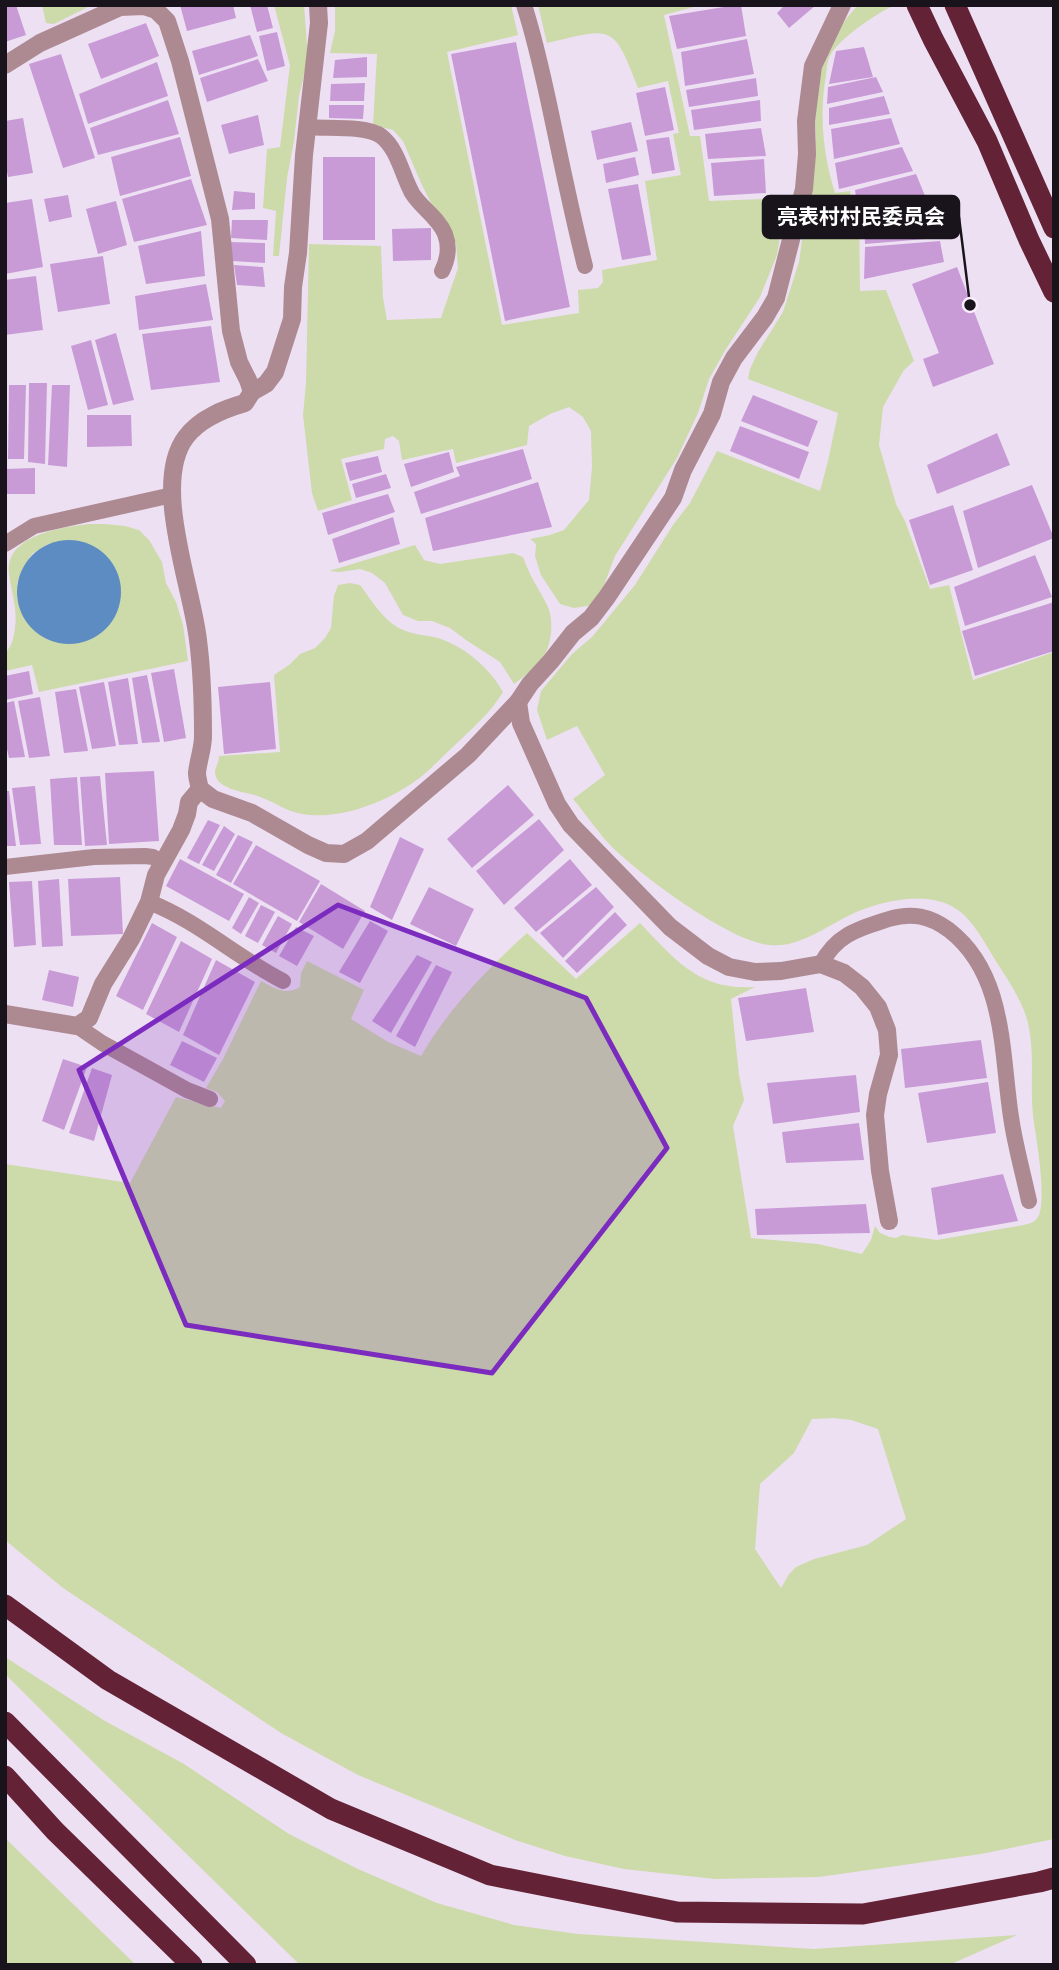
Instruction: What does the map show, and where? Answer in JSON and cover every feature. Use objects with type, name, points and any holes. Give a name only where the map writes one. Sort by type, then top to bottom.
[{"type":"highway","points":[[917,5],[987,141],[1054,292]]},
{"type":"highway","points":[[955,5],[1054,228]]},
{"type":"highway","points":[[5,1605],[108,1680],[331,1809],[491,1875],[677,1912],[863,1914],[1054,1878]]},
{"type":"highway","points":[[5,1722],[246,1965]]},
{"type":"highway","points":[[5,1776],[55,1831],[192,1965]]},
{"type":"street","points":[[5,65],[40,43],[120,7],[144,5],[156,10],[167,21],[180,61],[220,219],[231,331],[239,362],[252,393]]},
{"type":"street","points":[[318,5],[319,23],[307,127],[292,319],[275,372],[266,384],[252,393],[245,403],[205,419],[187,434],[178,449],[172,495],[179,552],[192,599],[199,642],[203,739],[197,773],[200,789],[213,799],[252,813],[308,845],[326,853],[344,854],[367,841],[448,774],[518,702],[530,684],[607,597],[673,498],[683,470],[712,414],[721,382],[734,358],[776,298],[804,188],[806,121],[813,66],[842,5]]},
{"type":"street","points":[[518,702],[521,723],[557,804],[580,834],[670,927],[708,956],[729,967],[755,972],[781,971],[821,964],[844,973],[862,987],[877,1007],[887,1030],[889,1055],[875,1115],[880,1171],[889,1221]]},
{"type":"street","points":[[5,1014],[77,1026],[89,1018],[103,984],[131,939],[149,902],[161,862],[172,849],[181,830],[189,802],[200,789]]},
{"type":"lane","points":[[524,5],[585,266]]},
{"type":"lane","points":[[307,127],[344,128],[380,135],[393,152],[412,195],[437,221],[445,235],[447,261],[442,271]]},
{"type":"lane","points":[[5,544],[34,526],[172,495]]},
{"type":"lane","points":[[5,867],[94,857],[145,856],[161,862]]},
{"type":"lane","points":[[149,902],[169,910],[203,930],[258,968],[283,981]]},
{"type":"lane","points":[[821,964],[828,951],[846,935],[899,916],[919,915],[939,923],[959,939],[975,958],[988,982],[998,1011],[1011,1119],[1029,1201]]},
{"type":"lane","points":[[77,1026],[102,1044],[177,1085],[210,1099]]},
{"type":"highlighted area","points":[[338,905],[586,998],[667,1148],[492,1373],[186,1325],[79,1070]]},
{"type":"green space","points":[[42,5],[92,5],[54,24],[46,23]]},
{"type":"green space","points":[[274,5],[304,5],[308,58],[299,96],[279,256],[273,256],[276,211],[263,208],[267,149],[280,147],[290,65]]},
{"type":"green space","points":[[335,5],[511,5],[518,35],[447,52],[502,325],[579,313],[578,290],[598,288],[603,282],[602,270],[657,260],[645,181],[681,175],[673,134],[679,133],[668,81],[638,88],[622,51],[608,35],[585,34],[547,43],[538,5],[701,5],[664,15],[690,136],[700,136],[709,201],[790,198],[777,255],[760,297],[709,379],[698,413],[677,458],[615,556],[600,596],[593,605],[574,608],[560,604],[541,575],[535,556],[536,544],[530,539],[564,530],[589,500],[591,431],[583,417],[569,407],[529,426],[527,445],[456,463],[453,449],[402,460],[399,441],[393,436],[385,439],[384,449],[341,459],[352,500],[318,511],[312,493],[303,415],[309,244],[381,246],[383,298],[387,320],[441,318],[458,268],[456,244],[444,220],[431,203],[403,141],[393,130],[373,125],[377,54],[330,53],[335,31]]},
{"type":"green space","points":[[858,5],[895,5],[860,26],[831,54],[827,64],[823,119],[825,149],[835,193],[850,191],[853,214],[859,215],[860,291],[886,290],[914,361],[904,370],[883,407],[879,445],[896,504],[930,589],[949,585],[973,680],[1054,652],[1054,1839],[981,1854],[819,1877],[715,1879],[624,1869],[565,1856],[515,1840],[358,1775],[281,1733],[63,1588],[5,1540],[5,1164],[130,1183],[176,1097],[221,1108],[225,1101],[217,1092],[206,1088],[261,981],[280,990],[295,990],[300,987],[301,973],[307,961],[364,990],[351,1019],[388,1042],[421,1056],[469,990],[527,933],[576,979],[640,923],[677,961],[704,978],[736,987],[755,987],[731,999],[744,1100],[733,1126],[751,1238],[818,1244],[862,1254],[871,1240],[875,1226],[880,1233],[890,1237],[902,1235],[937,1240],[1024,1225],[1038,1217],[1042,1199],[1033,1111],[1031,1040],[1027,1020],[1013,988],[978,932],[963,914],[941,902],[904,899],[867,908],[807,938],[782,945],[752,941],[732,932],[687,906],[608,842],[573,799],[605,775],[577,726],[547,740],[537,710],[541,691],[572,654],[592,637],[635,585],[690,503],[717,451],[820,491],[838,413],[748,379],[758,352],[783,312],[799,262],[811,204],[817,83],[826,51]],"holes":[[[812,1419],[851,1420],[878,1429],[906,1519],[867,1545],[814,1559],[796,1567],[781,1588],[755,1549],[760,1484],[794,1453]]]},
{"type":"green space","points":[[78,525],[125,526],[139,530],[149,540],[162,562],[166,583],[176,602],[183,625],[188,661],[39,692],[32,665],[5,671],[5,653],[12,641],[16,621],[9,573],[10,560],[16,550],[38,535]],"holes":[[[61,541],[79,541],[96,548],[78,643],[60,643],[44,638],[17,599],[17,583],[32,554],[46,545]]]},
{"type":"green space","points":[[415,545],[424,560],[440,564],[513,553],[523,557],[551,616],[549,643],[535,667],[514,684],[500,662],[450,628],[403,615],[385,583],[372,573],[360,569],[329,571]]},
{"type":"green space","points":[[338,585],[360,585],[380,612],[399,628],[438,638],[467,652],[491,675],[503,692],[482,719],[422,776],[396,793],[365,807],[333,814],[302,814],[225,786],[216,777],[219,756],[280,752],[274,675],[300,654],[315,648],[325,638],[331,628],[334,596]]},
{"type":"green space","points":[[5,1657],[105,1721],[184,1764],[289,1834],[358,1869],[437,1903],[514,1925],[578,1934],[814,1949],[1017,1935],[949,1965],[300,1965],[5,1674]]},
{"type":"green space","points":[[5,1838],[136,1965],[5,1965]]},
{"type":"water","points":[[69,540],[89,544],[106,555],[117,572],[121,592],[117,612],[106,629],[89,640],[69,644],[49,640],[32,629],[21,612],[17,592],[21,572],[32,555],[49,544]]},
{"type":"building","points":[[16,5],[26,35],[5,42],[5,8]]},
{"type":"building","points":[[180,5],[233,5],[236,18],[187,31]]},
{"type":"building","points":[[250,5],[267,5],[273,28],[257,32]]},
{"type":"building","points":[[741,5],[746,36],[677,49],[669,16]]},
{"type":"building","points":[[785,5],[816,5],[789,28],[777,13]]},
{"type":"building","points":[[146,23],[159,56],[101,79],[88,44]]},
{"type":"building","points":[[277,32],[285,66],[267,71],[259,36]]},
{"type":"building","points":[[250,35],[258,56],[199,75],[192,51]]},
{"type":"building","points":[[747,39],[754,74],[685,86],[681,52]]},
{"type":"building","points":[[516,42],[570,307],[505,321],[451,54]]},
{"type":"building","points":[[864,47],[873,77],[829,84],[836,51]]},
{"type":"building","points":[[61,54],[95,158],[63,168],[29,64]]},
{"type":"building","points":[[367,57],[367,77],[333,78],[335,60]]},
{"type":"building","points":[[258,59],[268,81],[207,102],[200,78]]},
{"type":"building","points":[[157,62],[168,96],[88,124],[79,94]]},
{"type":"building","points":[[876,77],[883,92],[827,104],[828,87]]},
{"type":"building","points":[[756,78],[758,96],[689,107],[686,90]]},
{"type":"building","points":[[365,83],[364,101],[330,101],[331,84]]},
{"type":"building","points":[[665,87],[674,130],[645,136],[636,93]]},
{"type":"building","points":[[884,96],[890,114],[829,125],[829,108]]},
{"type":"building","points":[[168,100],[179,134],[98,155],[90,128]]},
{"type":"building","points":[[760,100],[761,121],[694,130],[691,110]]},
{"type":"building","points":[[329,105],[364,105],[363,119],[329,118]]},
{"type":"building","points":[[258,115],[264,145],[229,154],[221,125]]},
{"type":"building","points":[[23,118],[33,173],[8,177],[5,161],[5,121]]},
{"type":"building","points":[[891,118],[900,144],[834,159],[831,129]]},
{"type":"building","points":[[631,122],[638,151],[597,160],[591,131]]},
{"type":"building","points":[[761,128],[766,156],[708,159],[705,134]]},
{"type":"building","points":[[180,137],[191,176],[120,196],[111,157]]},
{"type":"building","points":[[669,137],[675,170],[652,174],[646,140]]},
{"type":"building","points":[[902,147],[913,171],[839,189],[835,163]]},
{"type":"building","points":[[323,157],[375,157],[375,240],[323,240]]},
{"type":"building","points":[[635,157],[639,175],[606,183],[603,164]]},
{"type":"building","points":[[764,159],[766,193],[714,196],[711,163]]},
{"type":"building","points":[[916,174],[928,203],[858,209],[855,190]]},
{"type":"building","points":[[191,179],[207,225],[134,242],[122,199]]},
{"type":"building","points":[[638,184],[651,255],[622,260],[608,189]]},
{"type":"building","points":[[234,191],[255,193],[255,209],[232,210]]},
{"type":"building","points":[[68,195],[72,217],[49,222],[44,199]]},
{"type":"building","points":[[32,199],[43,267],[5,274],[5,203]]},
{"type":"building","points":[[116,201],[127,245],[98,254],[86,209]]},
{"type":"building","points":[[934,209],[938,238],[865,244],[864,215]]},
{"type":"building","points":[[232,220],[268,220],[267,240],[231,238]]},
{"type":"building","points":[[431,228],[431,260],[393,261],[392,229]]},
{"type":"building","points":[[201,231],[205,276],[146,284],[138,246]]},
{"type":"building","points":[[940,241],[944,262],[864,279],[865,247]]},
{"type":"building","points":[[230,242],[265,243],[265,263],[232,261]]},
{"type":"building","points":[[103,256],[110,304],[58,312],[50,264]]},
{"type":"building","points":[[234,265],[263,267],[265,287],[237,285]]},
{"type":"building","points":[[957,267],[994,364],[933,387],[923,359],[939,353],[912,284]]},
{"type":"building","points":[[36,276],[43,330],[5,335],[5,280]]},
{"type":"building","points":[[206,284],[213,320],[139,330],[135,296]]},
{"type":"building","points":[[211,326],[220,382],[151,390],[142,334]]},
{"type":"building","points":[[116,333],[134,400],[113,405],[95,340]]},
{"type":"building","points":[[91,340],[108,405],[88,410],[71,346]]},
{"type":"building","points":[[29,383],[47,383],[45,464],[28,462]]},
{"type":"building","points":[[9,385],[26,385],[24,459],[8,459]]},
{"type":"building","points":[[52,385],[70,385],[67,467],[48,465]]},
{"type":"building","points":[[753,395],[818,421],[808,447],[741,421]]},
{"type":"building","points":[[87,415],[131,415],[132,446],[87,447]]},
{"type":"building","points":[[740,426],[809,452],[799,479],[730,451]]},
{"type":"building","points":[[997,433],[1010,465],[937,494],[927,465]]},
{"type":"building","points":[[523,449],[532,479],[421,514],[414,492],[460,476],[456,467]]},
{"type":"building","points":[[449,452],[454,472],[411,487],[404,464]]},
{"type":"building","points":[[378,456],[382,472],[350,481],[345,463]]},
{"type":"building","points":[[35,468],[35,494],[5,494],[5,469]]},
{"type":"building","points":[[386,474],[391,488],[356,498],[352,484]]},
{"type":"building","points":[[538,482],[552,527],[433,551],[425,518]]},
{"type":"building","points":[[1032,485],[1054,538],[978,568],[963,511]]},
{"type":"building","points":[[388,494],[395,512],[328,535],[322,513]]},
{"type":"building","points":[[953,505],[973,570],[930,585],[909,520]]},
{"type":"building","points":[[393,517],[400,544],[339,563],[332,539]]},
{"type":"building","points":[[1035,555],[1052,597],[965,626],[954,587]]},
{"type":"building","points":[[1054,602],[1054,651],[975,676],[962,631]]},
{"type":"building","points":[[174,669],[186,738],[164,742],[151,673]]},
{"type":"building","points":[[29,671],[33,694],[5,700],[5,676]]},
{"type":"building","points":[[147,675],[160,742],[142,743],[132,678]]},
{"type":"building","points":[[128,678],[138,744],[119,745],[108,682]]},
{"type":"building","points":[[104,682],[116,746],[92,749],[79,687]]},
{"type":"building","points":[[270,682],[276,749],[224,754],[218,687]]},
{"type":"building","points":[[76,689],[88,751],[64,753],[55,692]]},
{"type":"building","points":[[40,697],[50,756],[29,758],[18,701]]},
{"type":"building","points":[[14,701],[25,757],[9,758],[5,740],[5,703]]},
{"type":"building","points":[[154,771],[159,841],[109,844],[105,773]]},
{"type":"building","points":[[100,776],[107,845],[85,846],[80,777]]},
{"type":"building","points":[[77,777],[82,845],[54,845],[50,779]]},
{"type":"building","points":[[508,785],[534,815],[472,868],[447,839]]},
{"type":"building","points":[[35,786],[41,844],[20,845],[12,788]]},
{"type":"building","points":[[5,791],[9,791],[16,846],[5,846]]},
{"type":"building","points":[[539,819],[564,850],[504,905],[476,871]]},
{"type":"building","points":[[208,820],[220,825],[199,864],[187,858]]},
{"type":"building","points":[[224,826],[235,834],[214,871],[202,865]]},
{"type":"building","points":[[238,835],[253,842],[231,883],[216,875]]},
{"type":"building","points":[[400,837],[424,849],[392,920],[370,907]]},
{"type":"building","points":[[256,845],[320,881],[297,921],[233,884]]},
{"type":"building","points":[[180,859],[244,894],[229,921],[166,886]]},
{"type":"building","points":[[570,859],[592,885],[536,932],[514,908]]},
{"type":"building","points":[[120,877],[123,934],[71,936],[68,879]]},
{"type":"building","points":[[59,879],[63,946],[42,947],[38,881]]},
{"type":"building","points":[[32,881],[36,945],[14,947],[9,882]]},
{"type":"building","points":[[321,884],[365,911],[343,949],[299,922]]},
{"type":"building","points":[[429,887],[474,909],[456,946],[410,924]]},
{"type":"building","points":[[596,887],[614,907],[563,958],[540,933]]},
{"type":"building","points":[[249,897],[259,903],[241,934],[232,928]]},
{"type":"building","points":[[261,905],[275,912],[258,943],[245,936]]},
{"type":"building","points":[[615,912],[627,925],[577,973],[565,961]]},
{"type":"building","points":[[278,916],[292,924],[276,953],[262,945]]},
{"type":"building","points":[[370,921],[388,931],[360,983],[339,972]]},
{"type":"building","points":[[152,923],[177,937],[143,1010],[116,996]]},
{"type":"building","points":[[296,927],[314,936],[297,966],[279,956]]},
{"type":"building","points":[[181,941],[212,959],[179,1032],[146,1014]]},
{"type":"building","points":[[417,955],[432,962],[391,1033],[372,1021]]},
{"type":"building","points":[[216,960],[255,982],[219,1055],[183,1035]]},
{"type":"building","points":[[436,965],[452,972],[415,1047],[396,1036]]},
{"type":"building","points":[[49,970],[79,977],[73,1007],[42,1000]]},
{"type":"building","points":[[806,988],[814,1032],[746,1041],[738,998]]},
{"type":"building","points":[[981,1040],[987,1078],[905,1088],[901,1049]]},
{"type":"building","points":[[182,1041],[217,1058],[204,1082],[170,1065]]},
{"type":"building","points":[[63,1059],[87,1067],[64,1130],[42,1121]]},
{"type":"building","points":[[92,1068],[112,1075],[94,1141],[69,1133]]},
{"type":"building","points":[[856,1075],[860,1112],[773,1124],[767,1083]]},
{"type":"building","points":[[988,1082],[996,1133],[927,1143],[918,1093]]},
{"type":"building","points":[[859,1123],[864,1160],[786,1163],[782,1132]]},
{"type":"building","points":[[1003,1174],[1018,1221],[938,1235],[931,1188]]},
{"type":"building","points":[[866,1204],[870,1233],[757,1235],[755,1209]]},
{"type":"place","name":"亮表村村民委员会","points":[[970,305]]}]
